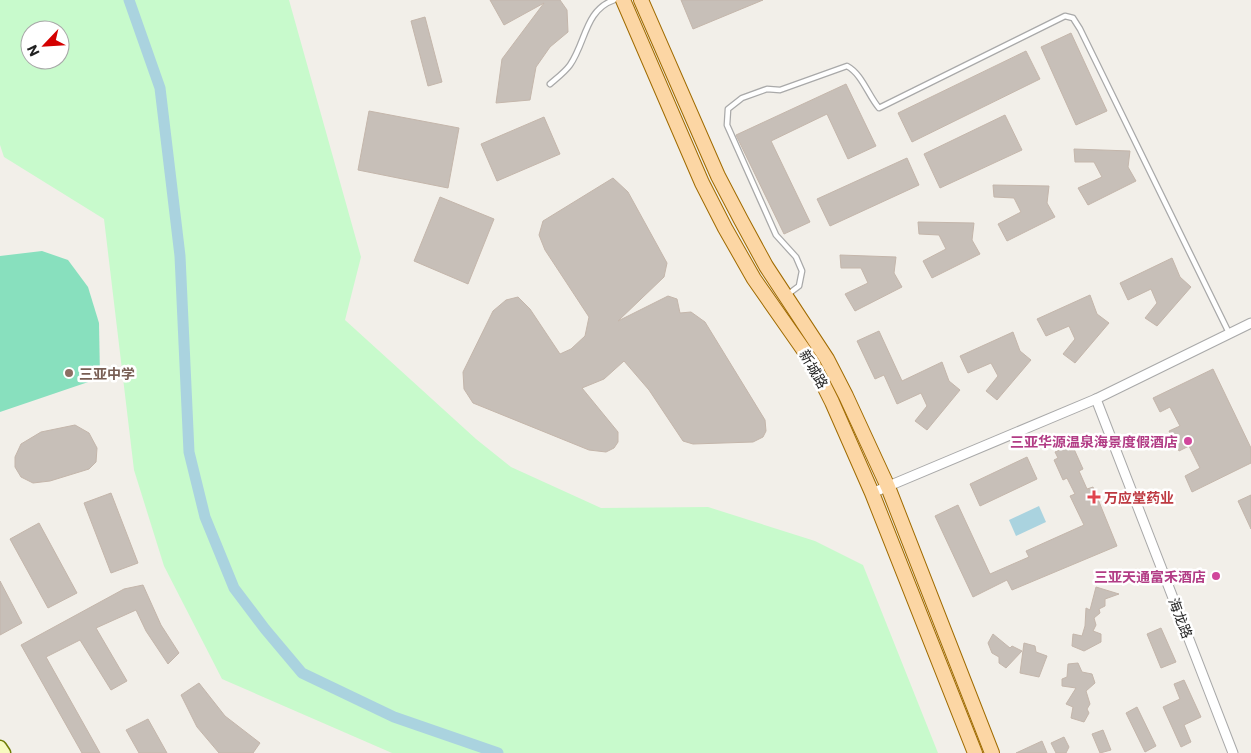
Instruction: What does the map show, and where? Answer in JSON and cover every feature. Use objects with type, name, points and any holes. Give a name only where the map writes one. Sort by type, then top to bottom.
[{"type":"main road","name":"新城路","points":[[623,0],[713,206],[754,278],[812,362],[832,402],[872,493],[975,753]]},
{"type":"main road","name":"新城路","points":[[641,0],[718,176],[766,266],[786,295],[842,388],[888,486],[992,753]]},
{"type":"street","points":[[872,493],[1096,399],[1251,323]]},
{"type":"street","name":"海龙路","points":[[1096,399],[1233,753]]},
{"type":"street","points":[[0,746],[4,753]]},
{"type":"lane","points":[[550,84],[570,65],[592,16],[605,3],[614,0]]},
{"type":"lane","points":[[786,295],[799,286],[802,271],[796,257],[776,235],[726,125],[728,109],[742,98],[766,89],[780,90],[847,66],[856,71],[870,98],[880,108],[1065,16],[1073,18],[1080,29],[1229,333]]},
{"type":"green space","points":[[0,0],[289,0],[361,257],[345,320],[476,439],[511,467],[601,508],[708,507],[815,541],[863,565],[938,753],[392,753],[222,679],[164,566],[134,470],[104,219],[4,157],[0,145]]},
{"type":"green space","points":[[42,251],[68,260],[88,287],[99,323],[100,378],[0,412],[0,256]]},
{"type":"water","points":[[1039,506],[1046,522],[1016,536],[1009,520]]},
{"type":"building","points":[[490,0],[560,0],[567,10],[568,32],[550,47],[536,67],[530,100],[496,103],[502,59],[544,3],[504,25]]},
{"type":"building","points":[[681,0],[763,0],[693,29]]},
{"type":"building","points":[[425,17],[442,82],[428,86],[411,21]]},
{"type":"building","points":[[1071,33],[1107,111],[1076,125],[1041,47]]},
{"type":"building","points":[[1026,51],[1040,79],[912,142],[898,113]]},
{"type":"building","points":[[846,84],[876,146],[848,159],[827,114],[771,141],[810,222],[784,234],[736,135]]},
{"type":"building","points":[[369,111],[459,128],[448,188],[358,170]]},
{"type":"building","points":[[1005,115],[1022,150],[940,188],[924,154]]},
{"type":"building","points":[[544,117],[560,154],[497,181],[481,144]]},
{"type":"building","points":[[1074,149],[1130,151],[1128,167],[1136,181],[1088,205],[1078,188],[1102,177],[1094,162],[1075,162]]},
{"type":"building","points":[[907,158],[919,185],[830,226],[817,199]]},
{"type":"building","points":[[613,178],[628,192],[667,263],[664,277],[618,321],[668,296],[677,299],[680,313],[691,312],[705,322],[765,420],[766,431],[763,437],[753,442],[693,444],[683,441],[649,390],[624,361],[604,379],[582,388],[618,432],[618,442],[614,448],[606,452],[589,450],[473,403],[464,389],[463,372],[493,311],[506,300],[518,297],[530,309],[560,354],[571,349],[585,336],[589,317],[545,250],[539,235],[543,221]]},
{"type":"building","points":[[993,185],[1049,186],[1047,203],[1055,217],[1007,241],[998,224],[1021,212],[1014,198],[994,197]]},
{"type":"building","points":[[440,197],[494,219],[468,284],[414,261]]},
{"type":"building","points":[[918,222],[974,223],[972,240],[980,254],[932,278],[923,261],[946,249],[939,235],[919,234]]},
{"type":"building","points":[[840,255],[896,257],[894,273],[902,287],[855,311],[845,294],[868,283],[861,268],[841,268]]},
{"type":"building","points":[[1172,258],[1180,277],[1191,287],[1157,326],[1145,318],[1157,303],[1151,289],[1128,300],[1120,283]]},
{"type":"building","points":[[1090,295],[1097,314],[1109,323],[1075,363],[1063,354],[1075,339],[1069,326],[1046,336],[1037,319]]},
{"type":"building","points":[[879,331],[902,381],[942,362],[949,381],[960,390],[927,430],[915,421],[927,406],[921,393],[897,404],[884,375],[875,379],[857,341]]},
{"type":"building","points":[[1013,332],[1020,351],[1031,360],[997,400],[986,391],[998,376],[991,363],[968,373],[960,356]]},
{"type":"building","points":[[1213,369],[1251,448],[1251,463],[1192,492],[1185,476],[1200,468],[1189,446],[1179,451],[1169,431],[1180,426],[1170,407],[1160,412],[1153,398]]},
{"type":"building","points":[[75,425],[89,433],[97,448],[96,462],[89,469],[50,481],[33,483],[21,477],[15,467],[15,457],[21,444],[41,432]]},
{"type":"building","points":[[1068,446],[1070,451],[1074,449],[1083,469],[1079,471],[1087,489],[1093,487],[1117,546],[1012,590],[1007,580],[973,597],[935,516],[958,505],[990,574],[1029,557],[1026,551],[1084,525],[1070,496],[1075,494],[1067,478],[1063,480],[1054,460],[1058,458],[1055,452]]},
{"type":"building","points":[[1027,457],[1037,479],[980,506],[970,484]]},
{"type":"building","points":[[111,493],[138,563],[111,573],[84,503]]},
{"type":"building","points":[[1251,495],[1251,529],[1238,501]]},
{"type":"building","points":[[39,523],[77,593],[48,608],[10,539]]},
{"type":"building","points":[[0,581],[22,623],[0,635]]},
{"type":"building","points":[[143,585],[161,625],[179,653],[168,664],[146,631],[136,610],[96,628],[127,681],[111,690],[80,640],[46,657],[100,753],[82,753],[21,645],[124,589]]},
{"type":"building","points":[[1096,587],[1119,594],[1105,599],[1105,606],[1099,609],[1100,613],[1094,618],[1096,625],[1093,631],[1101,634],[1101,642],[1084,651],[1072,646],[1073,634],[1082,636],[1085,626],[1086,608],[1090,610]]},
{"type":"building","points":[[1161,628],[1176,662],[1161,668],[1147,634]]},
{"type":"building","points":[[993,634],[1010,648],[1012,646],[1022,651],[1006,668],[999,663],[999,657],[992,653],[988,643]]},
{"type":"building","points":[[1024,643],[1035,646],[1036,652],[1047,656],[1039,677],[1020,673]]},
{"type":"building","points":[[1078,663],[1082,672],[1092,674],[1095,683],[1086,691],[1090,704],[1087,709],[1089,713],[1084,722],[1071,718],[1073,707],[1066,704],[1076,688],[1062,686],[1062,679],[1067,677],[1068,664]]},
{"type":"building","points":[[1184,680],[1201,717],[1184,725],[1191,742],[1181,747],[1163,707],[1180,699],[1174,684]]},
{"type":"building","points":[[199,683],[225,716],[260,743],[253,753],[219,753],[197,727],[181,695]]},
{"type":"building","points":[[1137,707],[1156,746],[1145,752],[1126,713]]},
{"type":"building","points":[[148,719],[167,753],[139,753],[126,730]]},
{"type":"building","points":[[1103,730],[1111,750],[1100,753],[1092,734]]},
{"type":"building","points":[[1064,737],[1069,747],[1066,753],[1056,753],[1051,743]]},
{"type":"building","points":[[1042,741],[1047,753],[1016,753]]},
{"type":"waterway","points":[[129,0],[160,88],[180,256],[189,452],[205,517],[234,588],[302,673],[394,717],[498,753]]},
{"type":"place","name":"三亚中学","points":[[69,373]]},
{"type":"place","name":"三亚华源温泉海景度假酒店","points":[[1188,441]]},
{"type":"place","name":"万应堂药业","points":[[1094,497]]},
{"type":"place","name":"三亚天通富禾酒店","points":[[1216,576]]}]
